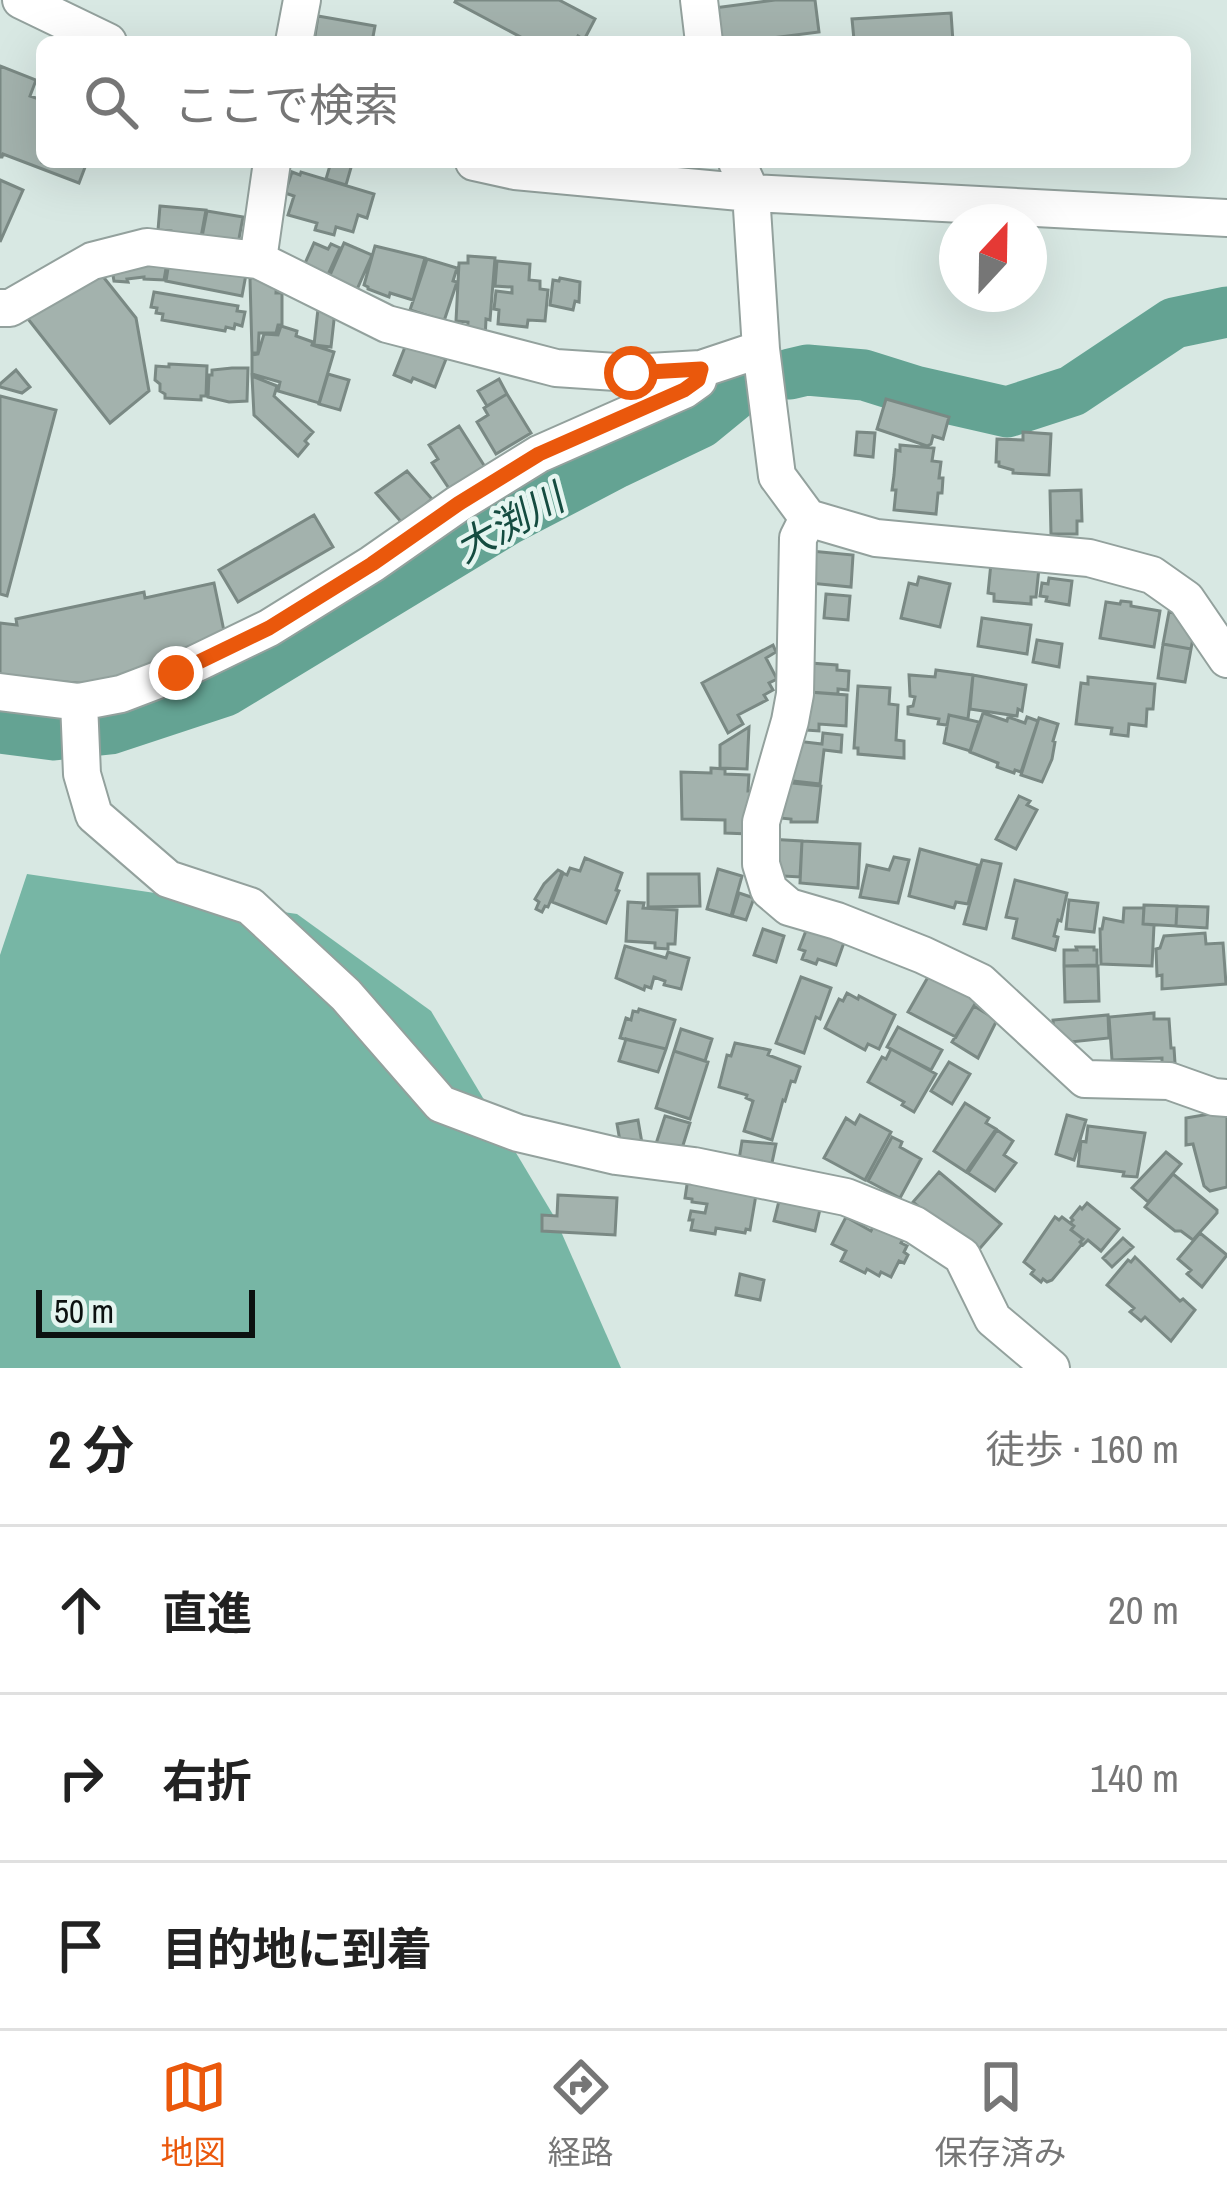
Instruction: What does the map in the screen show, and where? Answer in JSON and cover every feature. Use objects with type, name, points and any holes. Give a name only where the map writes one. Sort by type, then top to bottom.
[{"type":"street","points":[[21,0],[96,36]]},
{"type":"street","points":[[295,36],[302,0]]},
{"type":"street","points":[[699,0],[703,36]]},
{"type":"street","points":[[258,260],[271,168]]},
{"type":"street","points":[[501,168],[744,178],[1227,218]]},
{"type":"street","points":[[744,178],[777,476],[808,518],[876,538],[1089,559],[1152,575],[1186,599],[1227,659]]},
{"type":"street","points":[[0,308],[10,308],[92,261],[147,247],[258,260],[387,324],[556,368],[631,373],[701,369],[761,349]]},
{"type":"street","points":[[0,692],[80,707],[176,673],[269,628],[539,454],[684,390],[698,380],[701,369]]},
{"type":"street","points":[[808,518],[798,538],[795,694],[761,822],[761,865],[770,890],[789,907],[902,946],[980,982],[1085,1079],[1169,1081],[1227,1098]]},
{"type":"street","points":[[80,707],[82,774],[94,814],[168,879],[250,907],[346,994],[441,1104],[518,1133],[616,1156],[710,1169],[846,1197],[915,1225],[962,1256],[993,1319],[1051,1368]]},
{"type":"green space","points":[[27,874],[297,914],[431,1011],[555,1218],[621,1368],[0,1368],[0,955]]},
{"type":"building","points":[[559,0],[595,19],[586,36],[519,36],[455,2]]},
{"type":"building","points":[[815,0],[819,32],[718,36],[714,8]]},
{"type":"building","points":[[951,13],[953,36],[854,36],[852,19]]},
{"type":"building","points":[[318,16],[375,26],[373,36],[315,36]]},
{"type":"building","points":[[0,66],[36,80],[30,96],[36,98],[36,167],[3,154],[0,157]]},
{"type":"building","points":[[40,168],[85,168],[79,183]]},
{"type":"building","points":[[329,168],[351,168],[346,185],[326,179]]},
{"type":"building","points":[[292,172],[374,194],[367,218],[358,215],[353,232],[336,227],[334,235],[315,230],[317,223],[288,215],[294,196],[285,193]]},
{"type":"building","points":[[0,180],[23,190],[0,242]]},
{"type":"building","points":[[160,206],[206,210],[201,237],[158,230]]},
{"type":"building","points":[[207,211],[243,217],[238,244],[202,237]]},
{"type":"building","points":[[314,243],[340,248],[325,281],[302,270]]},
{"type":"building","points":[[344,243],[372,255],[355,294],[327,282]]},
{"type":"building","points":[[375,246],[425,258],[413,300],[390,293],[389,297],[364,285]]},
{"type":"building","points":[[170,256],[247,269],[242,296],[166,281]]},
{"type":"building","points":[[468,256],[495,258],[485,340],[467,338],[468,322],[456,321],[459,263],[468,263]]},
{"type":"building","points":[[168,257],[164,280],[114,281],[111,264]]},
{"type":"building","points":[[427,259],[457,268],[444,321],[410,310]]},
{"type":"building","points":[[497,261],[530,264],[529,280],[540,281],[540,289],[548,290],[545,321],[528,320],[527,327],[498,324],[496,291],[512,293],[512,287],[495,286]]},
{"type":"building","points":[[97,269],[136,318],[149,391],[110,423],[28,319],[34,302]]},
{"type":"building","points":[[253,277],[277,279],[276,293],[282,293],[282,325],[276,333],[259,333],[258,353],[252,353]]},
{"type":"building","points":[[553,280],[580,282],[579,302],[575,301],[573,310],[550,305]]},
{"type":"building","points":[[154,292],[238,306],[237,311],[245,312],[242,326],[235,324],[225,331],[162,320],[163,314],[151,307]]},
{"type":"building","points":[[318,309],[335,311],[331,347],[314,345]]},
{"type":"building","points":[[281,326],[334,352],[319,403],[278,391],[280,382],[252,374],[252,355],[258,354],[264,334],[278,335]]},
{"type":"building","points":[[407,342],[446,359],[435,387],[394,375]]},
{"type":"building","points":[[156,366],[207,366],[206,396],[201,400],[165,398],[155,380]]},
{"type":"building","points":[[248,368],[247,401],[208,397],[212,370]]},
{"type":"building","points":[[16,370],[30,387],[22,393],[0,387]]},
{"type":"building","points":[[328,374],[349,380],[340,410],[319,404]]},
{"type":"building","points":[[252,376],[277,386],[274,396],[313,432],[298,456],[254,415]]},
{"type":"building","points":[[499,379],[507,394],[487,406],[478,391]]},
{"type":"building","points":[[507,394],[531,433],[496,454],[477,422],[488,415],[484,408]]},
{"type":"building","points":[[0,396],[56,410],[7,596],[0,594]]},
{"type":"building","points":[[886,399],[949,417],[943,439],[933,436],[927,446],[877,429]]},
{"type":"building","points":[[459,426],[487,470],[452,493],[432,463],[438,459],[429,445]]},
{"type":"building","points":[[857,432],[875,433],[873,457],[855,455]]},
{"type":"building","points":[[1023,432],[1051,434],[1049,475],[1013,473],[996,462],[997,439],[1023,440]]},
{"type":"building","points":[[900,445],[934,448],[932,461],[941,462],[939,478],[943,478],[936,514],[894,510],[896,490],[892,490]]},
{"type":"building","points":[[407,471],[432,499],[403,524],[376,493]]},
{"type":"building","points":[[1081,490],[1082,521],[1077,521],[1077,534],[1051,534],[1050,491]]},
{"type":"building","points":[[314,515],[333,547],[238,602],[219,570]]},
{"type":"building","points":[[811,551],[853,555],[851,587],[809,583]]},
{"type":"building","points":[[991,563],[1039,568],[1031,604],[994,601],[994,594],[988,593]]},
{"type":"building","points":[[919,577],[950,584],[940,627],[901,618],[909,583],[917,585]]},
{"type":"building","points":[[1049,578],[1072,581],[1069,605],[1040,596],[1042,583],[1048,584]]},
{"type":"building","points":[[214,583],[224,631],[102,685],[0,677],[0,623],[17,625],[16,619],[144,592],[145,598]]},
{"type":"building","points":[[826,594],[850,596],[848,620],[824,618]]},
{"type":"building","points":[[1106,602],[1160,611],[1154,647],[1100,638]]},
{"type":"building","points":[[1169,612],[1186,615],[1195,627],[1191,649],[1163,644]]},
{"type":"building","points":[[982,618],[1031,625],[1027,654],[978,646]]},
{"type":"building","points":[[1037,640],[1062,644],[1059,667],[1033,662]]},
{"type":"building","points":[[1163,644],[1191,649],[1185,682],[1158,678]]},
{"type":"building","points":[[773,645],[776,652],[766,658],[777,679],[769,683],[773,690],[764,695],[767,700],[738,715],[743,724],[728,733],[702,683]]},
{"type":"building","points":[[796,662],[837,665],[837,670],[849,671],[848,690],[838,689],[838,694],[795,691]]},
{"type":"building","points":[[936,670],[973,675],[968,719],[949,715],[947,725],[938,724],[939,719],[908,714],[915,697],[910,696],[909,675],[935,677]]},
{"type":"building","points":[[973,675],[1026,685],[1022,711],[1018,709],[1017,716],[970,709]]},
{"type":"building","points":[[1088,677],[1155,684],[1146,726],[1129,724],[1128,736],[1111,734],[1112,728],[1076,724],[1081,683],[1088,684]]},
{"type":"building","points":[[858,686],[890,688],[889,704],[898,705],[896,740],[904,741],[904,758],[858,754],[854,748]]},
{"type":"building","points":[[795,691],[847,695],[846,726],[792,729]]},
{"type":"building","points":[[983,713],[1007,721],[1008,717],[1025,723],[1027,717],[1038,721],[1021,772],[997,767],[998,763],[970,752]]},
{"type":"building","points":[[949,715],[979,722],[970,751],[944,743]]},
{"type":"building","points":[[1039,718],[1058,724],[1042,782],[1021,775]]},
{"type":"building","points":[[749,727],[747,769],[720,768],[720,745]]},
{"type":"building","points":[[823,733],[842,735],[841,752],[824,750],[820,784],[775,779],[797,741],[822,744]]},
{"type":"building","points":[[711,768],[749,775],[749,834],[725,833],[725,820],[682,819],[681,772],[711,773]]},
{"type":"building","points":[[773,781],[821,786],[817,822],[769,817]]},
{"type":"building","points":[[1019,796],[1037,810],[1016,849],[996,839]]},
{"type":"building","points":[[768,839],[802,841],[800,877],[766,875]]},
{"type":"building","points":[[802,841],[860,844],[858,888],[800,883]]},
{"type":"building","points":[[920,849],[978,865],[968,904],[956,902],[954,908],[909,896]]},
{"type":"building","points":[[894,857],[909,860],[898,903],[860,897],[867,865],[889,870]]},
{"type":"building","points":[[585,858],[622,873],[606,923],[552,902],[563,873],[567,875],[570,868],[580,871]]},
{"type":"building","points":[[982,860],[1001,864],[986,929],[964,924]]},
{"type":"building","points":[[718,869],[742,876],[731,916],[707,909]]},
{"type":"building","points":[[558,870],[562,872],[542,912],[536,909],[539,902],[535,899]]},
{"type":"building","points":[[648,874],[699,874],[700,906],[648,907]]},
{"type":"building","points":[[1015,880],[1067,893],[1054,936],[1058,937],[1055,950],[1013,938],[1017,919],[1006,917]]},
{"type":"building","points":[[739,893],[754,898],[746,920],[732,916]]},
{"type":"building","points":[[1069,900],[1098,903],[1094,932],[1066,929]]},
{"type":"building","points":[[628,902],[677,910],[675,944],[668,944],[668,949],[626,941]]},
{"type":"building","points":[[1144,905],[1177,906],[1176,926],[1143,924]]},
{"type":"building","points":[[1177,906],[1208,907],[1207,928],[1176,926]]},
{"type":"building","points":[[1124,908],[1144,908],[1143,924],[1154,925],[1152,966],[1101,964],[1104,918],[1123,922]]},
{"type":"building","points":[[810,920],[847,934],[836,965],[802,959],[805,951],[799,949]]},
{"type":"building","points":[[763,929],[784,936],[776,962],[754,955]]},
{"type":"building","points":[[1205,933],[1206,944],[1223,943],[1226,984],[1162,989],[1156,949],[1164,936]]},
{"type":"building","points":[[625,946],[666,958],[668,952],[689,958],[681,989],[654,977],[651,988],[644,990],[616,978]]},
{"type":"building","points":[[1094,947],[1097,965],[1064,966],[1064,950]]},
{"type":"building","points":[[1064,966],[1098,966],[1099,1001],[1065,1002]]},
{"type":"building","points":[[932,970],[979,997],[956,1037],[908,1012]]},
{"type":"building","points":[[801,977],[831,988],[804,1053],[776,1043]]},
{"type":"building","points":[[847,993],[895,1015],[879,1049],[868,1044],[865,1050],[825,1028]]},
{"type":"building","points":[[974,1006],[997,1020],[978,1058],[952,1042]]},
{"type":"building","points":[[633,1011],[675,1020],[666,1049],[620,1038],[626,1018],[631,1020]]},
{"type":"building","points":[[1154,1013],[1154,1019],[1169,1019],[1175,1063],[1162,1064],[1162,1058],[1112,1060],[1109,1017]]},
{"type":"building","points":[[1108,1015],[1109,1038],[1061,1043],[1054,1035],[1053,1020]]},
{"type":"building","points":[[898,1027],[942,1050],[931,1070],[887,1047]]},
{"type":"building","points":[[681,1029],[712,1039],[705,1061],[674,1051]]},
{"type":"building","points":[[626,1039],[666,1049],[658,1072],[619,1061]]},
{"type":"building","points":[[735,1043],[770,1050],[768,1055],[800,1067],[783,1100],[772,1140],[744,1131],[753,1101],[747,1095],[719,1087]]},
{"type":"building","points":[[891,1049],[936,1074],[914,1112],[868,1082]]},
{"type":"building","points":[[674,1051],[708,1062],[690,1119],[656,1108]]},
{"type":"building","points":[[949,1062],[970,1074],[952,1104],[931,1091]]},
{"type":"building","points":[[965,1103],[989,1118],[986,1123],[996,1129],[966,1172],[934,1151]]},
{"type":"building","points":[[1227,1111],[1227,1187],[1210,1191],[1204,1186],[1193,1144],[1186,1145],[1186,1118]]},
{"type":"building","points":[[860,1115],[891,1132],[865,1180],[824,1158],[846,1118],[855,1124]]},
{"type":"building","points":[[1067,1115],[1086,1120],[1074,1160],[1056,1154]]},
{"type":"building","points":[[665,1116],[690,1123],[678,1161],[653,1153]]},
{"type":"building","points":[[638,1120],[642,1143],[621,1147],[617,1124]]},
{"type":"building","points":[[1088,1126],[1145,1133],[1137,1177],[1078,1166]]},
{"type":"building","points":[[997,1130],[1013,1141],[1004,1155],[1016,1163],[995,1191],[968,1173]]},
{"type":"building","points":[[892,1137],[921,1159],[900,1198],[868,1181]]},
{"type":"building","points":[[742,1141],[776,1144],[770,1172],[738,1166]]},
{"type":"building","points":[[1166,1152],[1181,1164],[1148,1202],[1132,1188]]},
{"type":"building","points":[[939,1172],[1001,1224],[975,1254],[913,1202]]},
{"type":"building","points":[[1173,1174],[1217,1210],[1193,1240],[1145,1207]]},
{"type":"building","points":[[688,1178],[757,1189],[750,1230],[716,1228],[715,1234],[691,1230],[691,1211],[705,1213],[707,1204],[685,1198]]},
{"type":"building","points":[[782,1189],[821,1205],[815,1231],[774,1221]]},
{"type":"building","points":[[558,1195],[617,1198],[615,1235],[542,1231],[542,1215],[557,1216]]},
{"type":"building","points":[[1087,1203],[1119,1229],[1101,1251],[1088,1240],[1083,1245],[1083,1239],[1071,1230],[1071,1218]]},
{"type":"building","points":[[846,1217],[871,1231],[875,1223],[904,1238],[901,1243],[907,1246],[904,1252],[908,1255],[891,1277],[867,1269],[865,1273],[841,1261],[846,1251],[832,1244]]},
{"type":"building","points":[[1055,1217],[1074,1226],[1071,1230],[1083,1239],[1082,1244],[1052,1280],[1041,1282],[1024,1262]]},
{"type":"building","points":[[1200,1233],[1227,1255],[1202,1287],[1178,1259]]},
{"type":"building","points":[[1123,1238],[1133,1247],[1112,1267],[1103,1258]]},
{"type":"building","points":[[1135,1257],[1195,1310],[1171,1341],[1145,1317],[1141,1321],[1130,1312],[1134,1308],[1107,1285]]},
{"type":"building","points":[[740,1274],[764,1280],[760,1300],[736,1295]]},
{"type":"waterway","name":"大渕川","points":[[790,374],[807,370],[864,375],[1007,412],[1072,391],[1174,323],[1227,312]]},
{"type":"waterway","name":"大渕川","points":[[0,728],[54,735],[110,729],[225,691],[507,520],[700,423],[744,387]]},
{"type":"route","points":[[176,673],[269,628],[539,454],[684,390],[698,380],[701,369],[631,373]]}]
